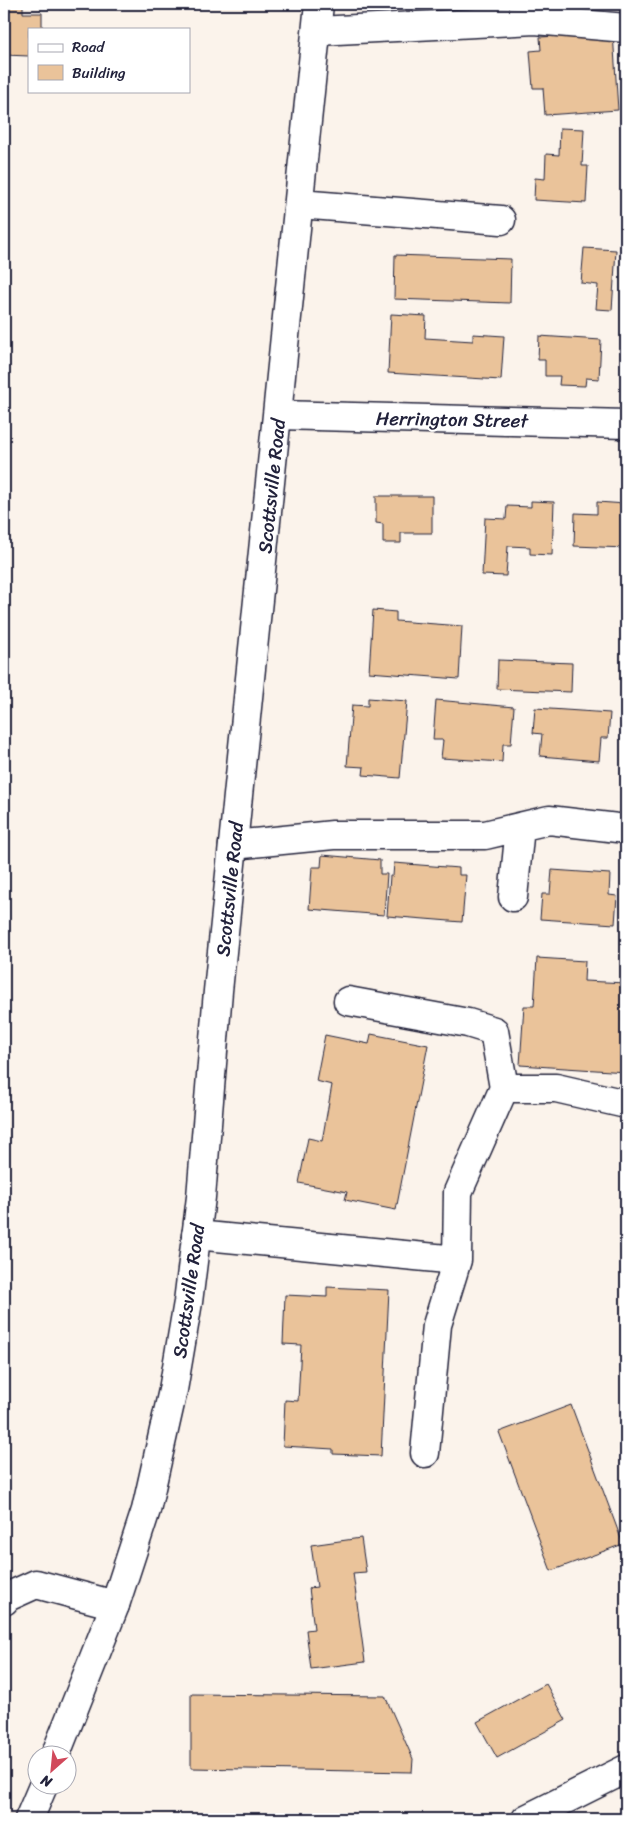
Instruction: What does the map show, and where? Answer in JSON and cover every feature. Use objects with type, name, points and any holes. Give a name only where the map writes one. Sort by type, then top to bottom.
[{"type":"main road","name":"Scottsville Road","points":[[59,1746],[115,1605],[146,1510],[173,1390],[188,1302],[202,1197],[218,992],[320,4]]},
{"type":"main road","points":[[317,31],[535,20],[626,28]]},
{"type":"main road","points":[[299,204],[501,220]]},
{"type":"main road","name":"Herrington Street","points":[[278,415],[626,424]]},
{"type":"main road","points":[[233,845],[333,835],[485,835],[549,820],[626,829]]},
{"type":"main road","points":[[513,897],[520,826]]},
{"type":"main road","points":[[348,1001],[468,1023],[494,1031],[504,1088],[458,1192],[457,1260],[437,1326],[425,1453]]},
{"type":"main road","points":[[504,1088],[556,1088],[626,1104]]},
{"type":"main road","points":[[196,1235],[457,1260]]},
{"type":"main road","points":[[4,1598],[36,1584],[115,1605]]},
{"type":"main road","points":[[526,1819],[626,1769]]},
{"type":"main road","points":[[28,1819],[38,1796]]},
{"type":"building","points":[[4,4],[23,4],[23,13],[42,13],[42,28],[28,28],[28,56],[4,55]]},
{"type":"building","points":[[613,33],[618,110],[545,115],[543,88],[533,88],[530,51],[541,50],[540,37]]},
{"type":"building","points":[[560,128],[584,129],[582,166],[588,166],[586,203],[534,200],[535,178],[545,179],[546,154],[559,155]]},
{"type":"building","points":[[584,248],[616,250],[612,310],[596,309],[598,285],[581,283]]},
{"type":"building","points":[[395,255],[511,259],[510,303],[394,299]]},
{"type":"building","points":[[391,314],[426,316],[425,338],[473,341],[473,334],[504,336],[501,380],[388,373]]},
{"type":"building","points":[[623,326],[626,326],[626,349],[622,349]]},
{"type":"building","points":[[539,336],[601,340],[599,379],[586,378],[585,386],[559,385],[560,376],[545,376],[545,360],[538,360]]},
{"type":"building","points":[[376,496],[432,496],[432,533],[401,533],[401,543],[383,543],[383,524],[376,523]]},
{"type":"building","points":[[531,501],[554,502],[552,555],[530,554],[530,547],[508,546],[506,576],[482,575],[485,518],[506,519],[507,506],[531,507]]},
{"type":"building","points":[[597,502],[626,504],[626,548],[574,546],[575,513],[597,514]]},
{"type":"building","points":[[373,610],[396,612],[396,621],[462,626],[459,679],[369,672]]},
{"type":"building","points":[[498,660],[572,663],[571,692],[497,689]]},
{"type":"building","points":[[368,698],[407,701],[400,778],[363,775],[364,767],[347,766],[352,705],[368,706]]},
{"type":"building","points":[[436,700],[514,707],[511,744],[503,744],[502,762],[441,758],[443,740],[433,740]]},
{"type":"building","points":[[535,708],[610,713],[608,738],[601,738],[599,761],[540,756],[542,734],[533,733]]},
{"type":"building","points":[[322,855],[380,860],[380,874],[387,874],[384,915],[309,909],[312,867],[321,867]]},
{"type":"building","points":[[394,863],[459,868],[459,875],[466,875],[462,922],[387,916],[390,876],[393,876]]},
{"type":"building","points":[[552,870],[610,874],[609,895],[617,896],[615,924],[540,919],[542,894],[550,894]]},
{"type":"building","points":[[537,958],[585,961],[584,981],[626,983],[626,1072],[520,1065],[524,1006],[534,1006]]},
{"type":"building","points":[[371,1034],[428,1045],[396,1210],[345,1200],[347,1192],[299,1183],[308,1138],[322,1141],[332,1085],[316,1081],[325,1035],[369,1044]]},
{"type":"building","points":[[327,1287],[389,1290],[381,1456],[333,1454],[333,1449],[283,1446],[285,1400],[298,1401],[301,1345],[283,1344],[285,1295],[327,1297]]},
{"type":"building","points":[[571,1405],[623,1544],[551,1571],[499,1432]]},
{"type":"building","points":[[361,1538],[366,1572],[353,1573],[365,1662],[311,1669],[306,1630],[314,1629],[309,1588],[317,1587],[311,1545]]},
{"type":"building","points":[[546,1684],[566,1720],[497,1758],[477,1722]]},
{"type":"building","points":[[191,1694],[385,1696],[413,1759],[412,1772],[191,1768]]}]
